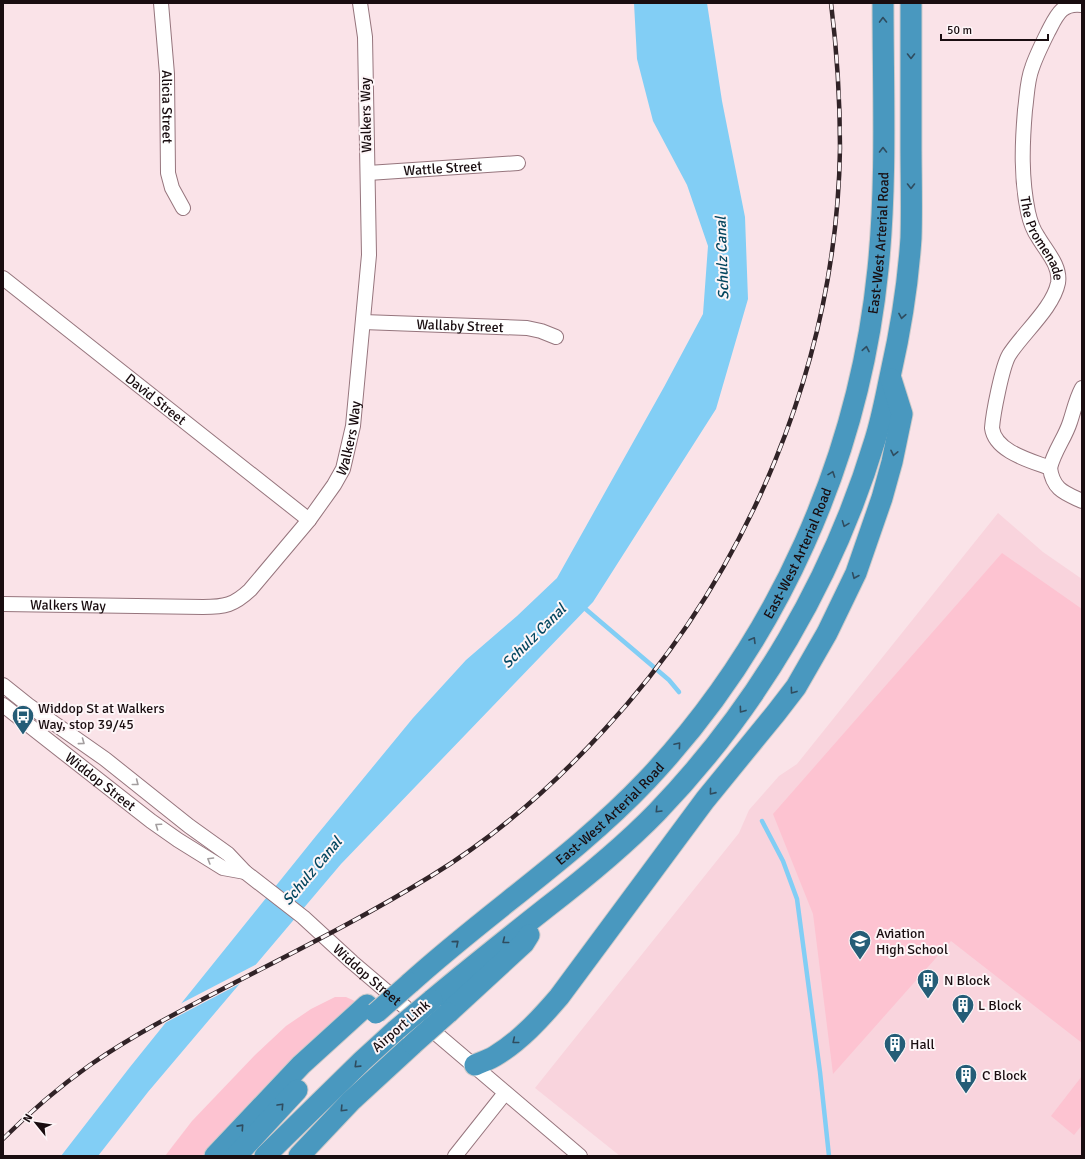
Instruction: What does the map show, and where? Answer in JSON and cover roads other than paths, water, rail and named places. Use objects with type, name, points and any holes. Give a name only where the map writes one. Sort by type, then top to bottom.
[{"type":"highway","name":"East-West Arterial Road","points":[[371,1009],[405,979],[426,968],[578,846],[647,780],[689,731],[734,671],[790,575],[808,536],[839,458],[857,391],[874,305],[882,221],[883,3]]},
{"type":"highway","points":[[475,1065],[494,1057],[513,1043],[532,1027],[559,997],[693,817],[796,687],[828,633],[856,573],[882,498],[902,414],[890,376],[903,310],[911,240],[911,3]]},
{"type":"highway","name":"Airport Link","points":[[265,1156],[362,1061],[396,1030],[440,1006],[547,908],[622,846],[684,783],[716,744],[745,707],[771,667],[826,569],[843,530],[876,437],[890,376]]},
{"type":"highway","points":[[298,1156],[351,1101],[413,1044],[440,1006]]},
{"type":"highway","points":[[215,1156],[301,1065],[371,1009]]},
{"type":"highway","name":"Airport Link","points":[[236,1156],[371,1009]]},
{"type":"street","name":"Alicia Street","points":[[161,3],[167,74],[168,173],[172,188],[183,208]]},
{"type":"street","name":"Walkers Way","points":[[3,604],[203,607],[226,606],[238,600],[250,590],[309,520],[334,485],[343,469],[353,426],[368,255],[365,37],[360,3]]},
{"type":"street","name":"The Promenade","points":[[1050,468],[1004,448],[994,437],[992,428],[1003,372],[1009,356],[1036,322],[1053,297],[1058,286],[1059,278],[1055,266],[1031,225],[1025,193],[1022,142],[1029,77],[1036,57],[1058,14],[1066,6],[1082,5]]},
{"type":"street","name":"Wattle Street","points":[[368,173],[518,163]]},
{"type":"street","name":"David Street","points":[[3,278],[309,520]]},
{"type":"street","name":"Wallaby Street","points":[[363,322],[527,328],[541,331],[556,337]]},
{"type":"street","points":[[1082,388],[1077,397],[1070,422],[1050,468],[1053,480],[1060,490],[1082,501]]},
{"type":"street","name":"Widdop Street","points":[[3,685],[40,714],[105,759],[189,826],[228,854],[245,872],[303,917],[352,962],[475,1065],[505,1093],[580,1156]]},
{"type":"street","name":"Widdop Street","points":[[3,705],[151,821],[178,840],[223,868],[245,872]]},
{"type":"street","points":[[455,1156],[505,1093]]},
{"type":"water","name":"Schulz Canal","points":[[634,3],[707,3],[722,101],[745,217],[748,299],[716,409],[593,602],[341,864],[148,1092],[98,1156],[61,1156],[130,1067],[413,718],[466,660],[517,616],[557,578],[703,314],[708,246],[687,185],[653,121],[637,59]]},
{"type":"waterway","points":[[582,606],[669,680],[679,692]]},
{"type":"waterway","points":[[762,821],[783,861],[797,899],[820,1072],[829,1156]]},
{"type":"railway","points":[[3,1139],[56,1091],[107,1053],[180,1011],[359,918],[455,861],[523,809],[586,750],[656,668],[702,602],[742,533],[775,460],[802,384],[822,307],[835,228],[840,130],[838,75],[831,3]]},
{"type":"place","name":"Widdop St at Walkers Way, stop 39/45","points":[[23,736]]},
{"type":"place","name":"Aviation High School","points":[[860,960]]},
{"type":"place","name":"N Block","points":[[928,1000]]},
{"type":"place","name":"L Block","points":[[963,1024]]},
{"type":"place","name":"Hall","points":[[895,1064]]},
{"type":"place","name":"C Block","points":[[966,1094]]}]
